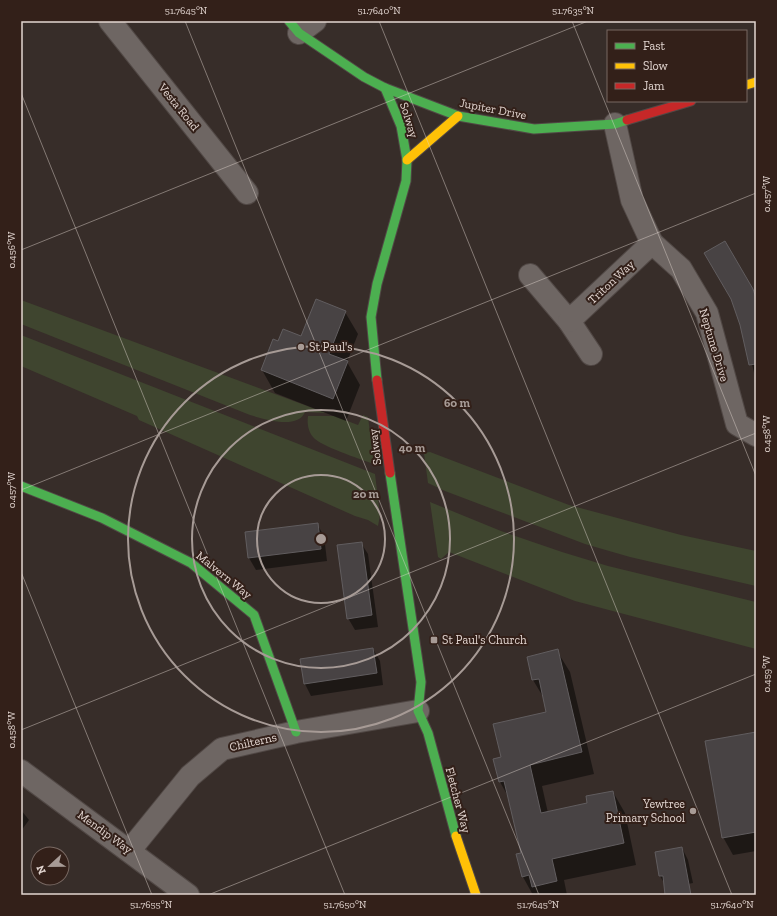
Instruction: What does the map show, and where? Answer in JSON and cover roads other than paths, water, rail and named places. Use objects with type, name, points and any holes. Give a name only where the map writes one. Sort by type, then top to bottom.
[{"type":"street","name":"Vesta Road","points":[[110,21],[247,193]]},
{"type":"street","name":"Jupiter Drive","points":[[301,25],[364,77],[385,88],[458,116],[534,129],[615,124],[688,102]]},
{"type":"street","name":"Solway","points":[[385,88],[401,126],[407,160],[406,181],[377,284],[371,317],[397,523],[421,682],[418,711]]},
{"type":"street","name":"Solway","points":[[407,160],[458,116]]},
{"type":"street","name":"Neptune Drive","points":[[615,124],[632,200],[652,243],[681,269],[707,313],[737,424],[756,435]]},
{"type":"street","name":"Triton Way","points":[[569,321],[652,243]]},
{"type":"street","points":[[530,275],[569,321],[591,354]]},
{"type":"street","name":"Malvern Way","points":[[21,486],[102,518],[192,563],[254,615],[296,732]]},
{"type":"street","name":"Chilterns","points":[[130,850],[190,776],[222,749],[296,732],[418,711]]},
{"type":"street","name":"Fletcher Way","points":[[418,711],[428,732],[455,834],[476,895]]},
{"type":"street","name":"Mendip Way","points":[[21,771],[130,850],[188,895]]},
{"type":"place","name":"St Paul's","points":[[301,347]]},
{"type":"place","name":"St Paul's Church","points":[[434,640]]},
{"type":"place","name":"Yewtree Primary School","points":[[693,811]]}]
